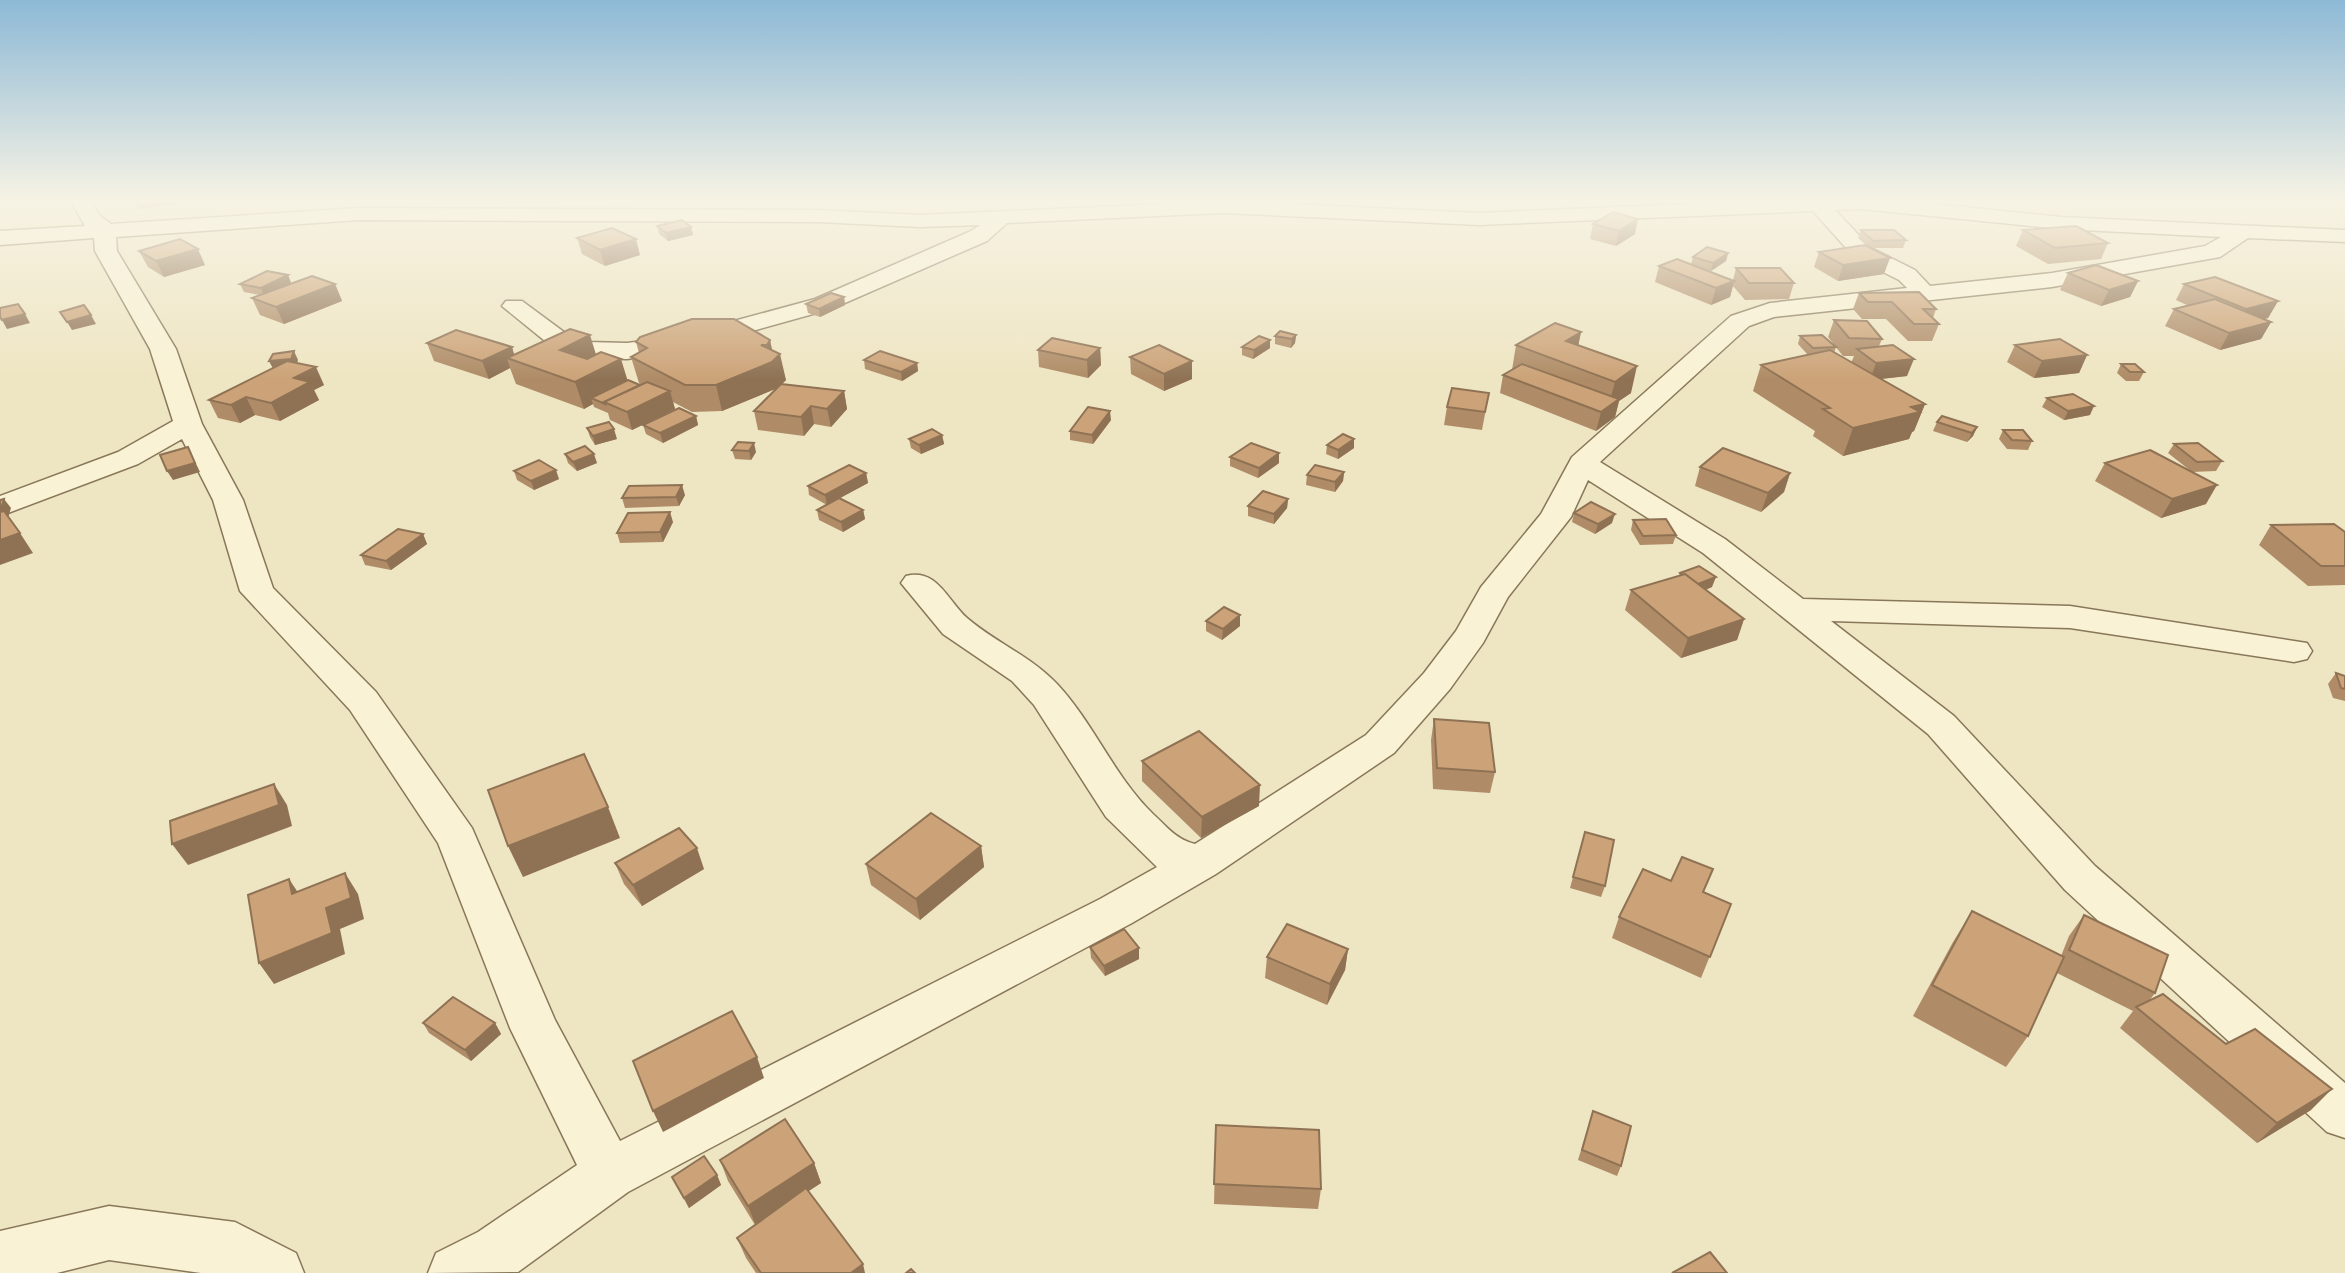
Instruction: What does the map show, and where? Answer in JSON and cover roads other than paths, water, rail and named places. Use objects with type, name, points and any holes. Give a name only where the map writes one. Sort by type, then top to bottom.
[{"type":"street","points":[[111,260],[163,349],[188,424],[228,500],[257,591],[363,701],[457,839],[534,1028],[609,1174]]},
{"type":"street","points":[[514,306],[559,340],[584,350],[627,351],[677,344],[823,304],[923,260]]},
{"type":"street","points":[[1878,260],[1907,275],[1922,292]]},
{"type":"street","points":[[456,1273],[498,1252],[609,1174],[1116,911],[1201,862],[1380,744],[1437,681],[1471,635],[1493,594],[1555,517],[1582,463],[1740,321],[1770,310],[2052,280],[2168,260]]},
{"type":"street","points":[[0,507],[128,458],[188,424]]},
{"type":"street","points":[[1582,463],[1714,546],[1941,725],[2080,878],[2345,1115]]},
{"type":"street","points":[[918,583],[955,626],[1025,673],[1047,696],[1120,806],[1168,854],[1201,862]]},
{"type":"street","points":[[1792,608],[2070,617],[2294,651]]},
{"type":"street","points":[[0,1259],[109,1233],[235,1250],[276,1273]]}]
